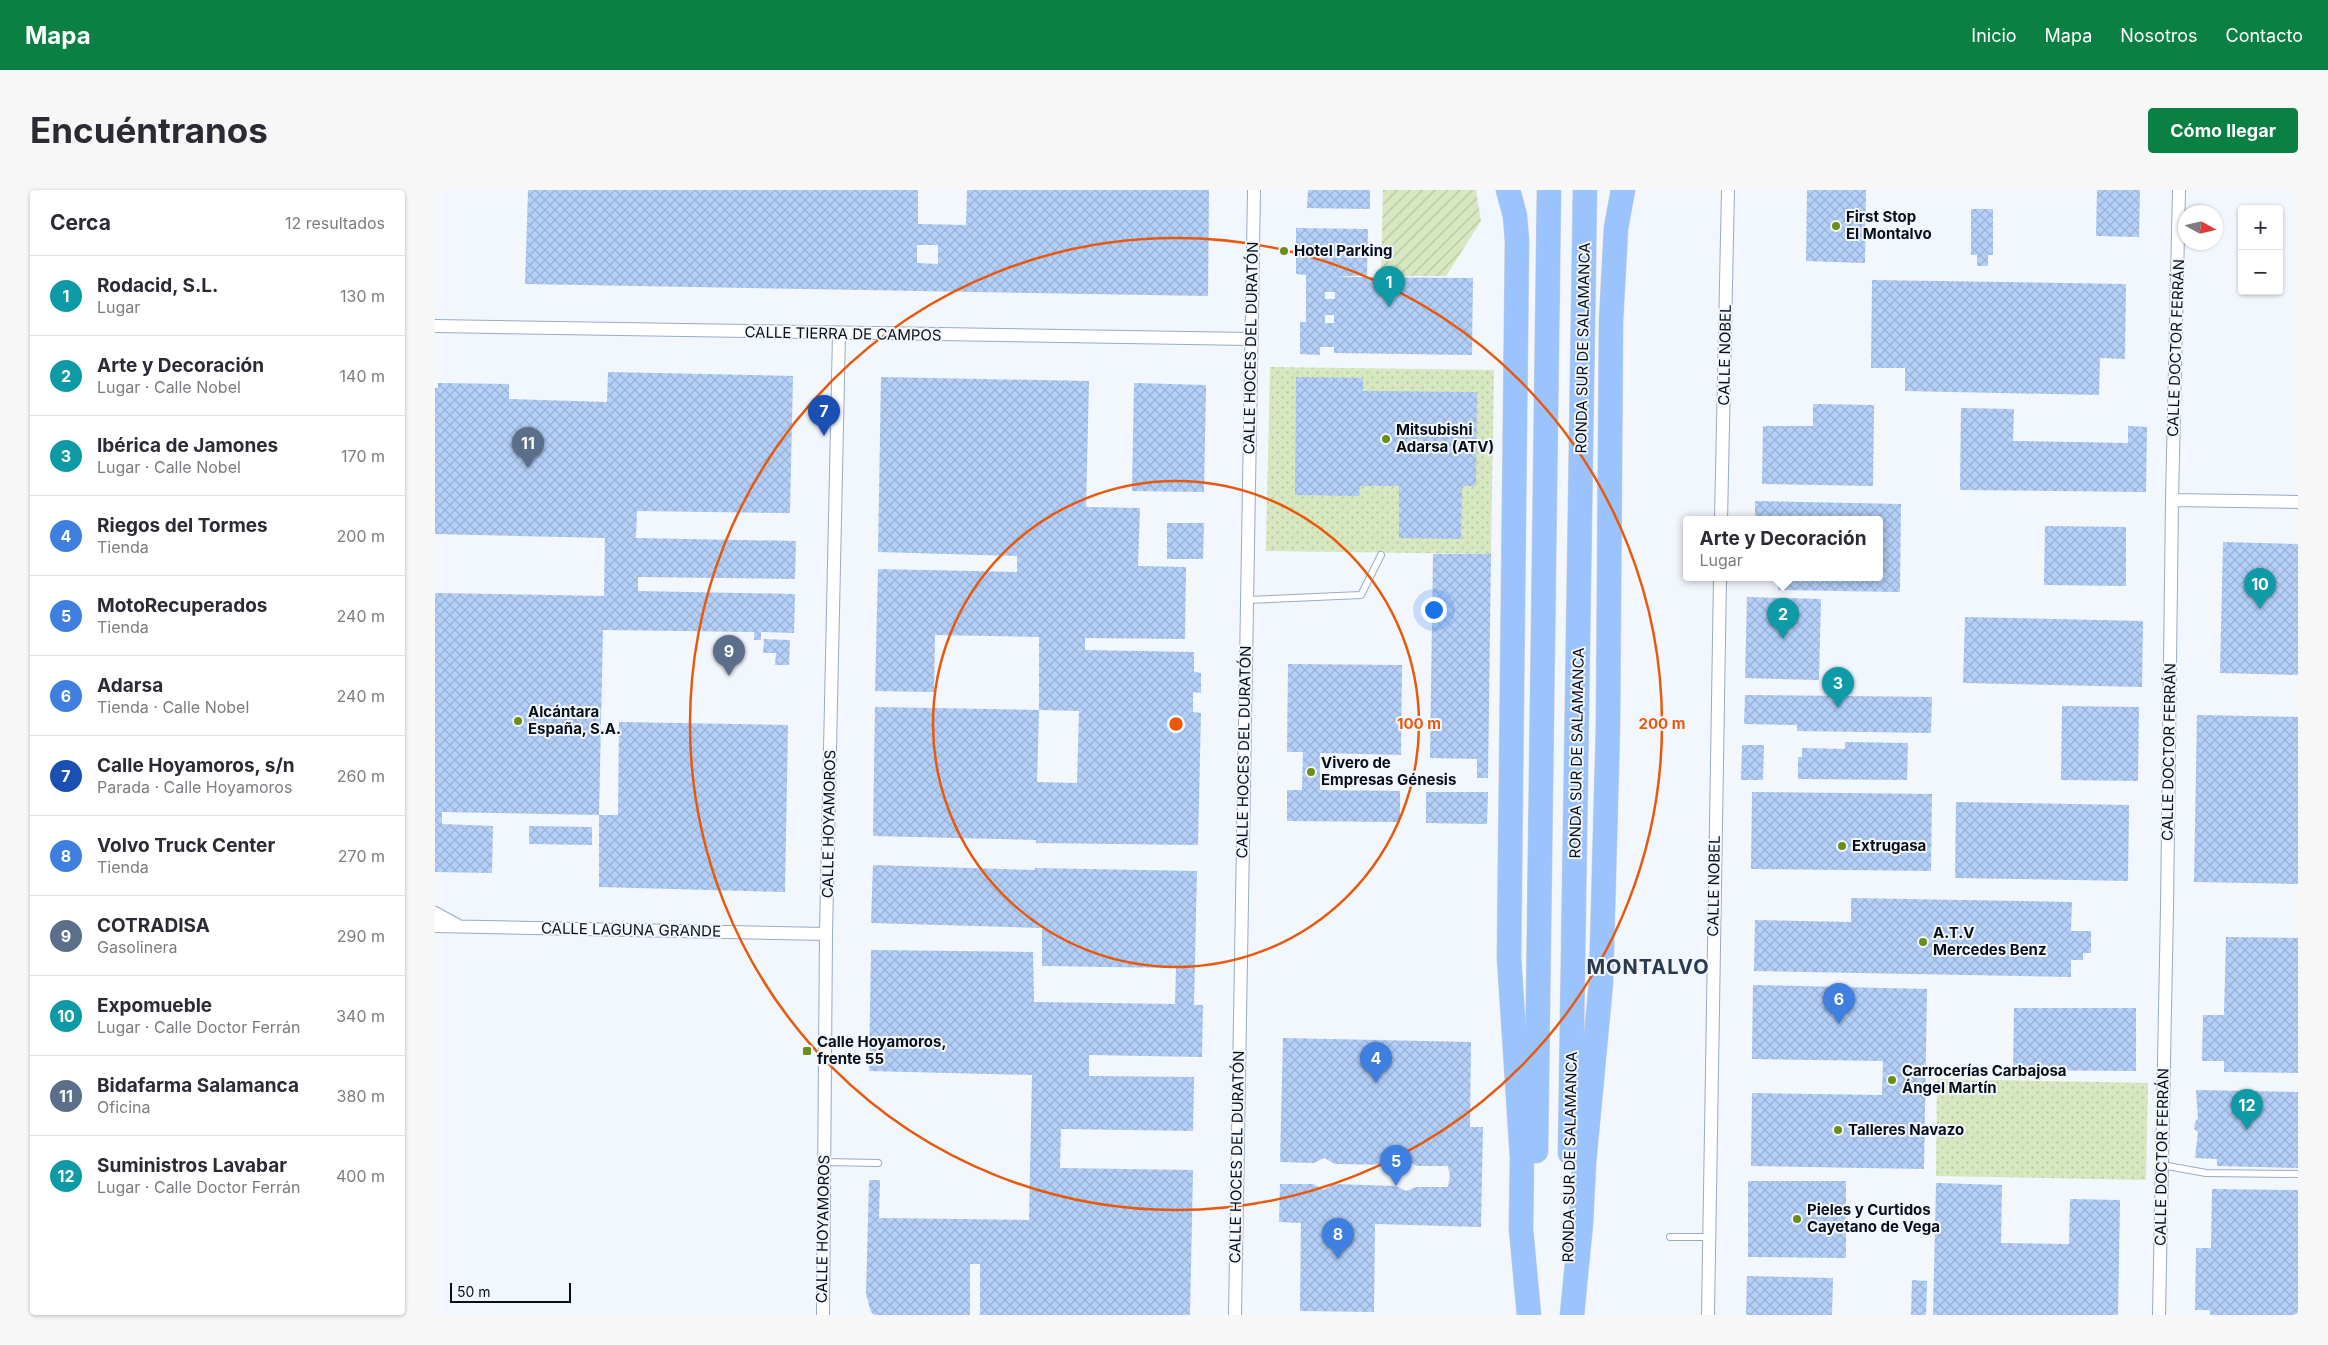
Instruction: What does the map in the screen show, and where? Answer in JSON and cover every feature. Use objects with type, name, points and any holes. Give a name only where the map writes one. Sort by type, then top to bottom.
[{"type":"highway","points":[[1509,190],[1515,216],[1517,241],[1509,965],[1522,1158],[1521,1229],[1529,1315]]},
{"type":"highway","points":[[1534,1315],[1549,190]]},
{"type":"highway","name":"RONDA SUR DE SALAMANCA","points":[[1568,1315],[1585,190]]},
{"type":"highway","points":[[1572,1315],[1601,983],[1608,725],[1611,322],[1616,228],[1623,190]]},
{"type":"street","name":"CALLE HOCES DEL DURATÓN","points":[[1235,1315],[1254,190]]},
{"type":"street","name":"CALLE NOBEL","points":[[1721,516],[1728,190]]},
{"type":"street","name":"CALLE DOCTOR FERRÁN","points":[[2159,1315],[2179,190]]},
{"type":"street","name":"CALLE TIERRA DE CAMPOS","points":[[435,326],[839,334],[1250,339]]},
{"type":"street","name":"CALLE HOYAMOROS","points":[[823,1314],[826,934],[839,334]]},
{"type":"street","points":[[2172,500],[2298,502]]},
{"type":"street","name":"CALLE NOBEL","points":[[1708,1315],[1720,581]]},
{"type":"street","points":[[435,913],[460,926]]},
{"type":"street","name":"CALLE LAGUNA GRANDE","points":[[435,926],[826,934]]},
{"type":"street","points":[[435,933],[460,926]]},
{"type":"lane","points":[[1247,600],[1361,595],[1381,554]]},
{"type":"lane","points":[[824,1162],[878,1162]]},
{"type":"lane","points":[[2162,1165],[2207,1173],[2298,1174]]},
{"type":"lane","points":[[1670,1238],[1709,1237]]},
{"type":"green space","points":[[1383,190],[1476,190],[1481,221],[1446,276],[1381,276]]},
{"type":"green space","points":[[1270,367],[1494,370],[1491,554],[1266,551]]},
{"type":"green space","points":[[1937,1079],[2148,1083],[2146,1180],[1936,1176]]},
{"type":"building","points":[[528,190],[918,190],[918,224],[966,225],[967,190],[1209,190],[1208,296],[525,284]],"holes":[[[917,245],[938,245],[938,264],[917,263]]]},
{"type":"building","points":[[1308,190],[1370,190],[1370,209],[1307,208]]},
{"type":"building","name":"First Stop El Montalvo","points":[[1807,190],[1866,190],[1865,263],[1806,261]]},
{"type":"building","points":[[2097,190],[2140,190],[2139,237],[2096,236]]},
{"type":"building","points":[[1971,209],[1993,209],[1993,255],[1988,255],[1988,266],[1977,266],[1977,255],[1971,255]]},
{"type":"building","points":[[1296,228],[1368,229],[1367,275],[1335,277],[1473,278],[1472,355],[1334,353],[1334,347],[1320,347],[1320,355],[1300,354],[1300,322],[1306,322],[1306,275],[1296,274]],"holes":[[[1325,292],[1335,292],[1335,299],[1325,299]],[[1325,315],[1334,315],[1334,323],[1325,323]]]},
{"type":"building","points":[[1872,280],[2126,284],[2125,359],[2100,358],[2099,395],[1905,391],[1905,368],[1871,368]]},
{"type":"building","points":[[608,372],[793,376],[790,513],[637,511],[636,538],[796,541],[795,579],[638,577],[638,591],[795,594],[794,633],[761,632],[761,640],[754,640],[754,632],[603,630],[599,815],[442,812],[442,824],[493,826],[492,873],[435,872],[435,593],[604,596],[605,538],[435,534],[435,388],[438,388],[438,383],[509,384],[509,399],[607,402]]},
{"type":"building","points":[[881,377],[1089,381],[1086,507],[1140,508],[1138,566],[1186,567],[1185,639],[1085,638],[1085,650],[1194,652],[1194,672],[1201,673],[1201,693],[1193,692],[1193,712],[1201,713],[1198,845],[1036,843],[1036,840],[873,836],[875,707],[1039,710],[1039,637],[935,635],[934,692],[875,691],[878,569],[1017,572],[1017,556],[878,552]],"holes":[[[1039,710],[1079,711],[1077,783],[1037,782]]]},
{"type":"building","name":"Mitsubishi Adarsa (ATV)","points":[[1296,377],[1363,378],[1363,391],[1477,392],[1476,486],[1462,486],[1461,539],[1399,538],[1399,486],[1360,486],[1359,496],[1295,495]]},
{"type":"building","points":[[1134,383],[1206,385],[1204,492],[1132,491]]},
{"type":"building","points":[[1813,404],[1874,405],[1873,486],[1762,484],[1763,426],[1813,426]]},
{"type":"building","points":[[1961,408],[2014,409],[2013,441],[2128,443],[2128,426],[2147,427],[2146,492],[1960,490]]},
{"type":"building","points":[[1755,501],[1901,504],[1900,592],[1778,590],[1778,581],[1883,581],[1883,516],[1755,516]]},
{"type":"building","points":[[1167,523],[1204,523],[1203,559],[1167,559]]},
{"type":"building","points":[[2045,526],[2126,527],[2126,586],[2044,585]]},
{"type":"building","points":[[2223,542],[2298,544],[2298,675],[2220,673]]},
{"type":"building","points":[[1433,554],[1491,554],[1488,778],[1477,778],[1477,759],[1430,758]]},
{"type":"building","points":[[1747,597],[1821,599],[1819,680],[1745,678]]},
{"type":"building","points":[[1965,617],[2143,621],[2142,687],[1963,683]]},
{"type":"building","points":[[764,639],[790,640],[789,665],[775,665],[776,653],[763,653]]},
{"type":"building","points":[[1288,664],[1402,665],[1401,755],[1320,753],[1320,790],[1400,791],[1400,822],[1287,821],[1287,790],[1302,790],[1303,752],[1287,752]]},
{"type":"building","points":[[1745,695],[1932,697],[1931,733],[1797,731],[1797,725],[1744,724]]},
{"type":"building","points":[[2062,706],[2139,707],[2138,781],[2061,780]]},
{"type":"building","points":[[2197,715],[2298,717],[2298,884],[2194,882]]},
{"type":"building","points":[[619,722],[788,725],[785,892],[599,887],[599,815],[618,815]]},
{"type":"building","points":[[1845,742],[1908,743],[1907,780],[1798,779],[1798,757],[1802,757],[1802,748],[1845,749]]},
{"type":"building","points":[[1742,745],[1764,745],[1763,780],[1741,780]]},
{"type":"building","points":[[1426,792],[1488,792],[1487,824],[1426,823]]},
{"type":"building","name":"Extrugasa","points":[[1752,792],[1932,794],[1931,871],[1751,869]]},
{"type":"building","points":[[1956,802],[2129,805],[2128,881],[1955,878]]},
{"type":"building","points":[[529,826],[592,827],[592,845],[529,844]]},
{"type":"building","points":[[873,865],[1035,870],[1035,868],[1197,871],[1194,1005],[1203,1005],[1202,1057],[1089,1055],[1089,1076],[1194,1077],[1193,1131],[1061,1129],[1060,1168],[1193,1170],[1190,1315],[980,1315],[980,1264],[970,1264],[970,1315],[874,1315],[871,1312],[866,1294],[869,1180],[880,1180],[879,1218],[1029,1220],[1032,1075],[869,1071],[871,950],[1033,952],[1034,1002],[1175,1004],[1176,968],[1042,966],[1042,928],[871,923]]},
{"type":"building","name":"A.T.V Mercedes Benz","points":[[1851,898],[2072,902],[2071,931],[2091,931],[2091,953],[2083,953],[2083,960],[2071,960],[2071,977],[1754,971],[1755,920],[1851,922]]},
{"type":"building","points":[[2226,937],[2298,938],[2298,1073],[2224,1072],[2224,1061],[2202,1061],[2203,1015],[2224,1015]]},
{"type":"building","points":[[1753,985],[1927,989],[1924,1169],[1751,1166],[1752,1093],[1882,1095],[1883,1061],[1752,1059]]},
{"type":"building","points":[[2014,1008],[2136,1008],[2136,1071],[2013,1070]]},
{"type":"building","points":[[1283,1038],[1471,1042],[1470,1127],[1483,1127],[1481,1227],[1375,1224],[1374,1312],[1300,1311],[1301,1223],[1279,1222],[1280,1184],[1313,1184],[1324,1190],[1334,1184],[1396,1186],[1406,1191],[1416,1187],[1448,1187],[1450,1176],[1448,1166],[1417,1166],[1407,1160],[1395,1165],[1335,1164],[1324,1158],[1314,1163],[1280,1162]]},
{"type":"building","points":[[2196,1090],[2298,1092],[2298,1168],[2217,1166],[2217,1159],[2195,1158],[2198,1132],[2194,1129],[2198,1118]]},
{"type":"building","name":"Pieles y Curtidos Cayetano de Vega","points":[[1748,1181],[1846,1181],[1846,1258],[1748,1257]]},
{"type":"building","points":[[1936,1183],[2002,1185],[2001,1243],[2069,1244],[2070,1199],[2120,1200],[2118,1315],[1933,1315]]},
{"type":"building","points":[[2212,1189],[2298,1190],[2298,1315],[2210,1315],[2210,1310],[2195,1310],[2196,1248],[2211,1248]]},
{"type":"building","points":[[1747,1276],[1833,1278],[1832,1315],[1746,1315]]},
{"type":"building","points":[[1912,1280],[1927,1281],[1926,1315],[1911,1315]]},
{"type":"place","name":"First Stop El Montalvo","points":[[1836,226]]},
{"type":"place","name":"Hotel Parking","points":[[1284,251]]},
{"type":"place","name":"Rodacid, S.L.","points":[[1389,307]]},
{"type":"place","name":"Calle Hoyamoros, s/n","points":[[824,436]]},
{"type":"place","name":"Mitsubishi Adarsa (ATV)","points":[[1386,439]]},
{"type":"place","name":"Bidafarma Salamanca","points":[[528,468]]},
{"type":"place","name":"Expomueble","points":[[2260,609]]},
{"type":"place","name":"Arte y Decoración","points":[[1783,639]]},
{"type":"place","name":"COTRADISA","points":[[729,676]]},
{"type":"place","name":"Ibérica de Jamones","points":[[1838,708]]},
{"type":"place","name":"Alcántara España, S.A.","points":[[518,721]]},
{"type":"place","name":"Vivero de Empresas Génesis","points":[[1311,772]]},
{"type":"place","name":"Extrugasa","points":[[1842,846]]},
{"type":"place","name":"A.T.V Mercedes Benz","points":[[1923,942]]},
{"type":"place","name":"Adarsa","points":[[1839,1024]]},
{"type":"place","name":"Calle Hoyamoros, frente 55","points":[[807,1051]]},
{"type":"place","name":"Carrocerías Carbajosa Ángel Martín","points":[[1892,1080]]},
{"type":"place","name":"Riegos del Tormes","points":[[1376,1083]]},
{"type":"place","name":"Talleres Navazo","points":[[1838,1130]]},
{"type":"place","name":"Suministros Lavabar","points":[[2247,1130]]},
{"type":"place","name":"MotoRecuperados","points":[[1396,1186]]},
{"type":"place","name":"Pieles y Curtidos Cayetano de Vega","points":[[1797,1219]]},
{"type":"place","name":"Volvo Truck Center","points":[[1338,1259]]},
{"type":"district","name":"MONTALVO","points":[[1648,967]]}]
